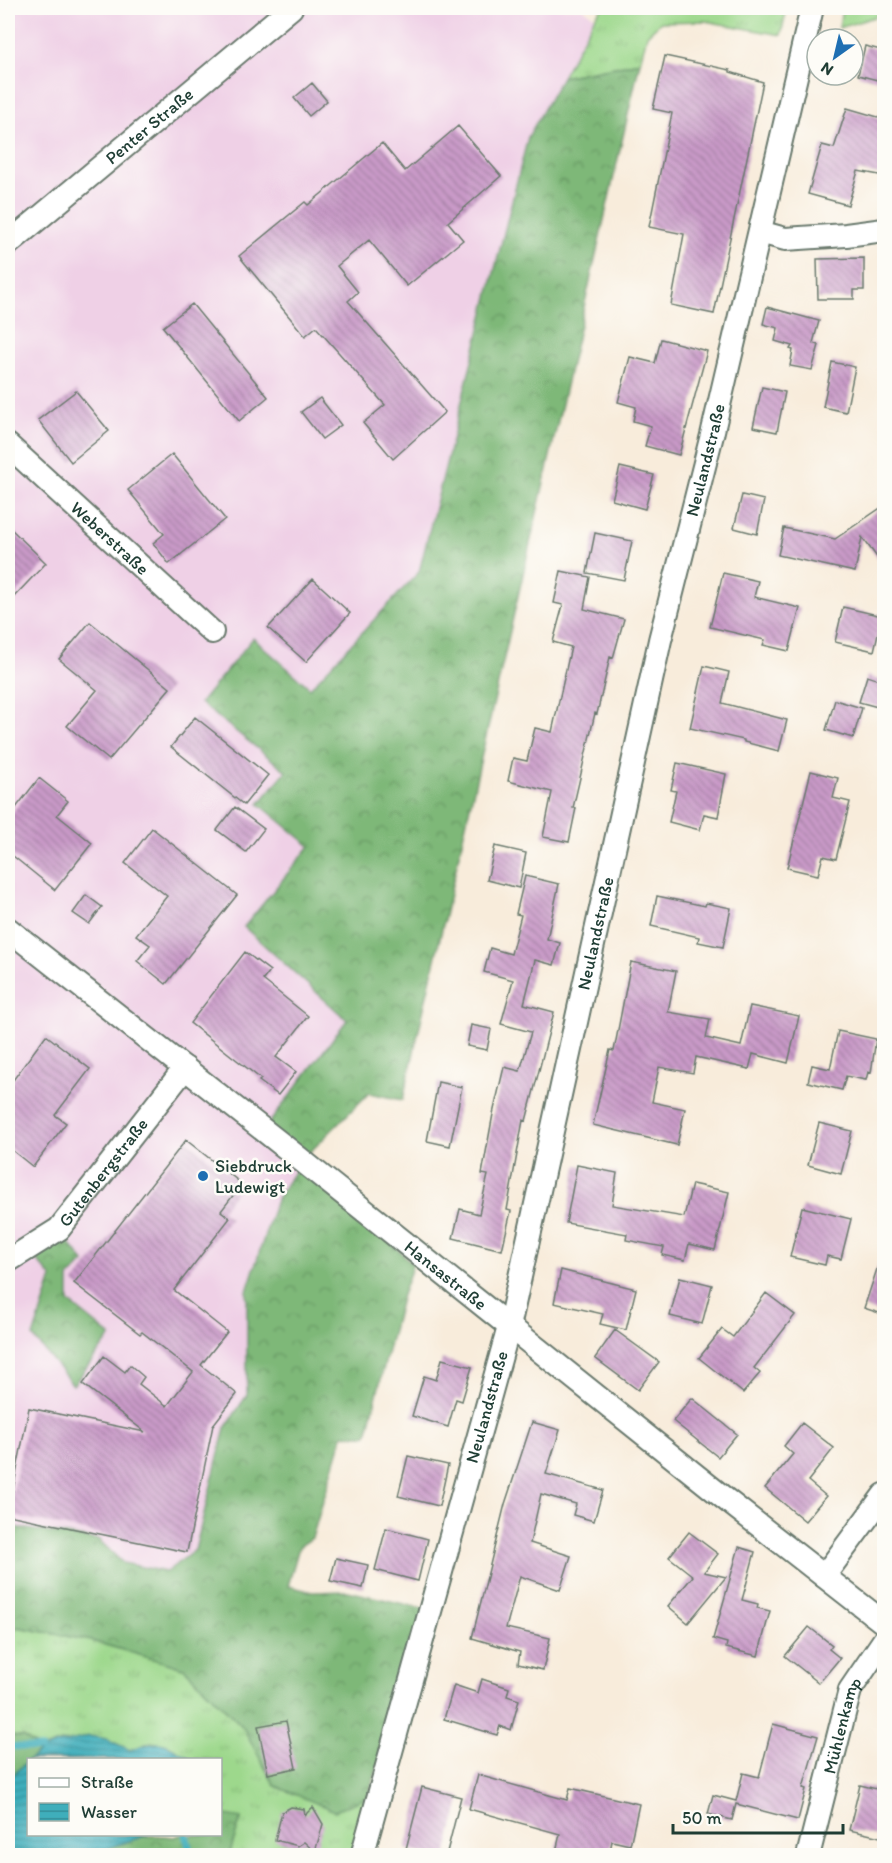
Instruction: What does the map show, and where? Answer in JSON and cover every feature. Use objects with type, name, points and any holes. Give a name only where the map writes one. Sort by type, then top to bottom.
[{"type":"street","name":"Penter Straße","points":[[8,244],[291,8]]},
{"type":"street","name":"Neulandstraße","points":[[362,1856],[509,1327],[660,640],[712,435],[812,8]]},
{"type":"street","points":[[760,232],[785,239],[885,230]]},
{"type":"street","name":"Weberstraße","points":[[8,445],[212,632]]},
{"type":"street","name":"Hansastraße","points":[[8,929],[885,1623]]},
{"type":"street","name":"Gutenbergstraße","points":[[8,1261],[59,1229],[185,1068]]},
{"type":"street","points":[[824,1576],[885,1495]]},
{"type":"street","name":"Mühlenkamp","points":[[808,1856],[850,1690],[885,1640]]},
{"type":"shaded area","points":[[8,8],[583,8],[595,17],[528,137],[419,572],[310,688],[286,771],[310,846],[244,927],[347,1020],[264,1130],[301,1160],[247,1291],[247,1395],[225,1429],[195,1550],[166,1572],[123,1563],[99,1540],[8,1526]]},
{"type":"green space","points":[[602,8],[787,8],[781,35],[705,21],[661,22],[647,35],[640,62],[562,77]]},
{"type":"green space","points":[[842,8],[884,8],[884,14],[839,27]]},
{"type":"green space","points":[[640,62],[403,1100],[369,1093],[302,1160],[413,1264],[401,1298],[367,1435],[343,1435],[312,1538],[299,1547],[288,1586],[313,1592],[348,1591],[430,1610],[368,1797],[335,1811],[275,1786],[243,1727],[184,1668],[92,1641],[18,1627],[8,1634],[8,1526],[99,1540],[123,1563],[166,1572],[195,1550],[225,1428],[247,1395],[247,1291],[276,1200],[301,1161],[264,1130],[347,1020],[244,927],[310,846],[259,804],[286,771],[200,703],[253,638],[310,688],[419,572],[528,137],[562,77]]},
{"type":"green space","points":[[59,1229],[84,1262],[69,1278],[69,1302],[111,1336],[73,1385],[33,1337],[52,1278],[28,1250]]},
{"type":"green space","points":[[17,1627],[92,1641],[184,1668],[243,1727],[275,1786],[368,1797],[360,1855],[229,1855],[241,1818],[222,1820],[222,1758],[189,1758],[168,1745],[151,1742],[130,1750],[106,1739],[89,1736],[41,1749],[23,1737],[8,1736],[8,1634]]},
{"type":"green space","points":[[8,1736],[23,1737],[41,1749],[31,1758],[27,1758],[27,1762],[8,1780]]},
{"type":"green space","points":[[222,1814],[241,1818],[229,1855],[96,1856],[114,1845],[134,1838],[222,1836]]},
{"type":"water","points":[[89,1736],[106,1739],[130,1750],[149,1744],[162,1744],[189,1758],[32,1758],[51,1746]]},
{"type":"water","points":[[27,1761],[27,1836],[145,1836],[105,1849],[96,1855],[8,1855],[8,1780]]},
{"type":"building","points":[[865,46],[885,51],[885,82],[865,77]]},
{"type":"building","points":[[665,56],[730,70],[730,72],[763,82],[714,314],[671,305],[684,234],[649,227],[672,113],[653,109]]},
{"type":"building","points":[[312,83],[327,101],[309,116],[294,98]]},
{"type":"building","points":[[847,108],[885,119],[885,176],[858,171],[848,205],[808,194],[822,145],[834,148]]},
{"type":"building","points":[[458,126],[501,176],[448,222],[463,240],[407,286],[369,240],[337,266],[358,292],[348,301],[445,412],[393,459],[363,423],[385,405],[316,327],[305,336],[239,256],[305,202],[308,205],[382,143],[405,171]]},
{"type":"building","points":[[864,258],[864,290],[854,290],[854,299],[818,299],[817,259]]},
{"type":"building","points":[[192,304],[268,397],[239,421],[163,327]]},
{"type":"building","points":[[767,307],[819,321],[813,343],[819,345],[812,370],[790,366],[792,346],[775,341],[778,328],[763,324]]},
{"type":"building","points":[[661,339],[707,351],[679,455],[645,446],[651,426],[633,421],[636,407],[618,402],[630,357],[655,363]]},
{"type":"building","points":[[832,362],[855,367],[846,412],[823,407]]},
{"type":"building","points":[[762,387],[785,392],[777,432],[753,427]]},
{"type":"building","points":[[76,391],[109,431],[71,462],[38,420]]},
{"type":"building","points":[[320,398],[341,425],[322,439],[301,412]]},
{"type":"building","points":[[172,454],[225,519],[169,564],[153,543],[164,534],[128,490]]},
{"type":"building","points":[[620,467],[654,475],[645,509],[612,500]]},
{"type":"building","points":[[742,495],[764,500],[757,534],[734,528]]},
{"type":"building","points":[[885,505],[885,568],[862,537],[855,572],[778,555],[784,528],[835,539]]},
{"type":"building","points":[[8,526],[46,563],[8,603]]},
{"type":"building","points":[[595,533],[632,541],[624,580],[587,573]]},
{"type":"building","points":[[561,571],[590,577],[584,609],[624,619],[613,658],[610,657],[597,714],[595,713],[573,808],[576,808],[569,842],[543,837],[552,792],[508,781],[513,758],[527,761],[535,728],[552,732],[571,647],[553,642],[563,605],[554,603]]},
{"type":"building","points":[[723,573],[758,581],[754,597],[800,608],[789,651],[763,645],[765,640],[710,627]]},
{"type":"building","points":[[313,579],[350,613],[306,662],[268,628]]},
{"type":"building","points":[[843,607],[882,616],[874,651],[835,642]]},
{"type":"building","points":[[90,622],[170,688],[109,760],[67,726],[97,690],[59,659]]},
{"type":"building","points":[[704,666],[729,672],[722,703],[787,720],[779,751],[744,742],[744,740],[690,728]]},
{"type":"building","points":[[867,676],[885,682],[885,709],[859,702]]},
{"type":"building","points":[[835,700],[862,708],[853,738],[826,730]]},
{"type":"building","points":[[195,717],[268,775],[244,805],[171,747]]},
{"type":"building","points":[[677,763],[726,774],[718,817],[704,814],[700,830],[669,822],[676,791],[671,790]]},
{"type":"building","points":[[811,771],[838,778],[833,798],[850,802],[836,859],[823,856],[818,875],[787,868]]},
{"type":"building","points":[[39,778],[68,801],[57,815],[92,843],[55,890],[8,852],[8,818]]},
{"type":"building","points":[[235,807],[264,829],[246,852],[217,830]]},
{"type":"building","points":[[152,828],[237,895],[166,984],[137,961],[150,945],[136,935],[167,896],[125,863]]},
{"type":"building","points":[[495,846],[526,853],[519,888],[487,880]]},
{"type":"building","points":[[525,876],[559,884],[547,939],[560,943],[554,965],[535,960],[524,1004],[554,1012],[526,1121],[523,1120],[507,1210],[511,1211],[502,1250],[453,1238],[460,1209],[479,1214],[488,1175],[482,1174],[504,1067],[520,1071],[531,1032],[501,1024],[513,980],[484,972],[490,948],[511,954],[521,915],[516,914]]},
{"type":"building","points":[[86,895],[102,907],[89,924],[73,913]]},
{"type":"building","points":[[657,896],[705,906],[706,903],[731,908],[723,947],[698,942],[699,937],[651,926]]},
{"type":"building","points":[[245,952],[270,971],[263,980],[308,1016],[276,1057],[296,1072],[278,1095],[190,1023]]},
{"type":"building","points":[[631,962],[676,971],[668,1012],[710,1019],[706,1038],[741,1046],[750,1006],[799,1016],[788,1063],[753,1054],[749,1069],[696,1057],[693,1073],[659,1067],[652,1102],[685,1109],[677,1145],[593,1125],[610,1050],[614,1051]]},
{"type":"building","points":[[471,1025],[491,1029],[487,1050],[467,1046]]},
{"type":"building","points":[[838,1031],[876,1039],[871,1073],[868,1072],[866,1080],[846,1076],[842,1090],[808,1082],[812,1065],[830,1069]]},
{"type":"building","points":[[46,1035],[90,1069],[55,1115],[66,1123],[33,1167],[8,1147],[8,1087]]},
{"type":"building","points":[[438,1082],[462,1087],[450,1146],[427,1141]]},
{"type":"building","points":[[819,1123],[852,1131],[841,1174],[808,1165]]},
{"type":"building","points":[[186,1140],[242,1184],[221,1211],[230,1218],[174,1290],[227,1332],[201,1365],[237,1394],[213,1425],[187,1552],[8,1515],[29,1408],[145,1432],[83,1384],[104,1356],[125,1372],[130,1365],[144,1377],[139,1384],[167,1406],[193,1372],[74,1283]]},
{"type":"building","points":[[577,1165],[617,1173],[612,1205],[684,1217],[692,1184],[729,1192],[715,1250],[689,1244],[685,1260],[662,1255],[664,1247],[626,1240],[627,1234],[566,1223]]},
{"type":"building","points":[[802,1207],[851,1219],[841,1259],[827,1256],[825,1265],[790,1257]]},
{"type":"building","points":[[881,1257],[885,1258],[885,1315],[864,1308]]},
{"type":"building","points":[[561,1270],[636,1289],[626,1330],[600,1324],[603,1314],[554,1303]]},
{"type":"building","points":[[680,1277],[712,1285],[702,1324],[670,1316]]},
{"type":"building","points":[[766,1293],[795,1315],[754,1368],[760,1373],[743,1393],[699,1358],[722,1329],[733,1337]]},
{"type":"building","points":[[615,1330],[659,1362],[638,1390],[595,1358]]},
{"type":"building","points":[[442,1359],[472,1367],[462,1401],[456,1399],[448,1427],[412,1416],[424,1376],[436,1380]]},
{"type":"building","points":[[692,1398],[737,1434],[718,1457],[673,1421]]},
{"type":"building","points":[[532,1422],[560,1430],[546,1474],[603,1490],[594,1521],[573,1515],[576,1504],[541,1494],[530,1543],[571,1556],[560,1590],[520,1576],[506,1628],[550,1638],[543,1670],[518,1664],[520,1652],[472,1638],[505,1504]]},
{"type":"building","points":[[802,1423],[834,1448],[808,1481],[826,1496],[805,1521],[765,1488],[793,1454],[784,1446]]},
{"type":"building","points":[[408,1456],[448,1465],[439,1506],[398,1496]]},
{"type":"building","points":[[386,1528],[428,1539],[418,1581],[375,1570]]},
{"type":"building","points":[[689,1532],[718,1554],[704,1572],[726,1577],[688,1623],[668,1606],[693,1576],[669,1557]]},
{"type":"building","points":[[739,1547],[755,1552],[742,1600],[758,1604],[757,1608],[770,1611],[758,1656],[726,1648],[727,1643],[713,1639]]},
{"type":"building","points":[[336,1558],[368,1565],[363,1588],[330,1581]]},
{"type":"building","points":[[809,1627],[832,1645],[829,1649],[840,1658],[819,1683],[785,1656]]},
{"type":"building","points":[[482,1679],[509,1688],[507,1696],[519,1700],[511,1730],[500,1726],[497,1735],[444,1719],[454,1685],[478,1693]]},
{"type":"building","points":[[286,1721],[296,1768],[268,1774],[258,1726]]},
{"type":"building","points":[[773,1724],[818,1736],[803,1788],[806,1789],[798,1820],[736,1804],[732,1820],[708,1814],[713,1795],[736,1801],[743,1773],[759,1777]]},
{"type":"building","points":[[478,1775],[567,1800],[570,1788],[639,1804],[630,1845],[612,1841],[609,1856],[555,1856],[560,1834],[469,1809]]},
{"type":"building","points":[[860,1785],[885,1791],[885,1838],[849,1830]]},
{"type":"building","points":[[422,1787],[461,1797],[446,1856],[431,1856],[406,1849]]},
{"type":"building","points":[[291,1807],[304,1809],[305,1815],[313,1807],[323,1824],[315,1852],[304,1842],[298,1846],[275,1840],[282,1812]]},
{"type":"waterway","points":[[8,1746],[41,1749]]},
{"type":"waterway","points":[[186,1836],[191,1856]]},
{"type":"place","name":"Siebdruck Ludewigt","points":[[203,1176]]}]
